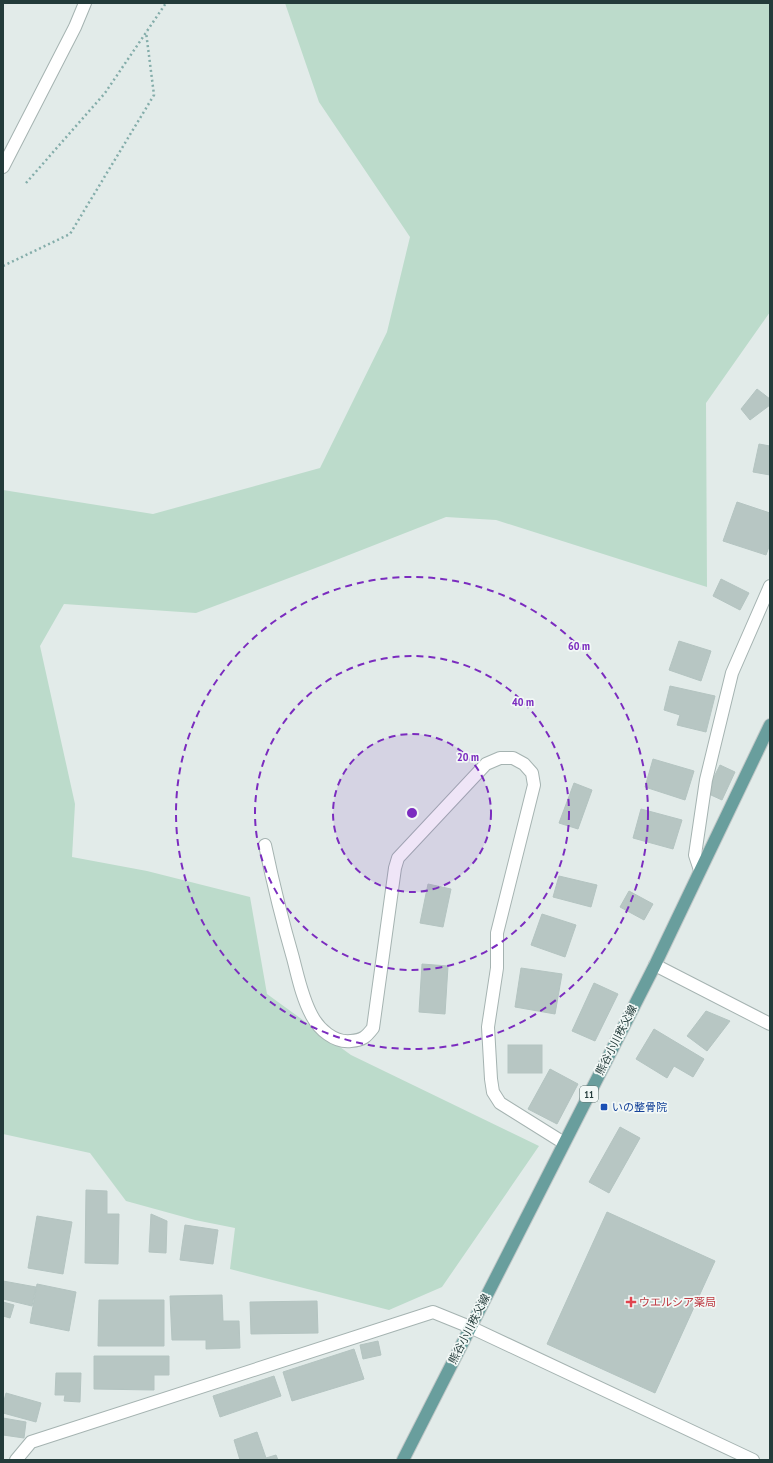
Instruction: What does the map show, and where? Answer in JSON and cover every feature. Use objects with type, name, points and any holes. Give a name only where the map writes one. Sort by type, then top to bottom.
[{"type":"main road","name":"熊谷小川秩父線","points":[[403,1460],[655,965],[770,725]]},
{"type":"street","points":[[3,167],[75,27],[85,3]]},
{"type":"street","points":[[700,870],[695,854],[706,780],[732,673],[770,586]]},
{"type":"street","points":[[265,845],[277,901],[304,997],[312,1017],[322,1030],[334,1038],[345,1042],[356,1041],[366,1037],[373,1028],[395,868],[398,858],[486,764],[500,758],[513,758],[524,764],[532,773],[534,785],[497,933],[497,968],[488,1027],[491,1079],[493,1092],[500,1104],[564,1143]]},
{"type":"street","points":[[655,965],[770,1024]]},
{"type":"street","points":[[16,1460],[31,1442],[434,1312],[470,1327],[753,1460]]},
{"type":"path","points":[[26,183],[105,93],[166,3]]},
{"type":"path","points":[[3,266],[70,234],[154,95],[146,32]]},
{"type":"green space","points":[[285,3],[770,3],[770,312],[706,403],[707,587],[496,520],[446,517],[196,613],[64,604],[40,646],[75,804],[72,857],[147,871],[250,897],[267,994],[351,1055],[539,1146],[442,1287],[389,1310],[230,1269],[235,1228],[195,1220],[126,1201],[90,1153],[3,1134],[3,490],[153,514],[320,468],[387,332],[410,237],[319,102]]},
{"type":"building","points":[[757,389],[770,399],[770,405],[750,420],[741,409]]},
{"type":"building","points":[[759,444],[770,446],[770,475],[753,472]]},
{"type":"building","points":[[737,502],[770,513],[770,544],[766,555],[723,541]]},
{"type":"building","points":[[721,579],[749,593],[740,610],[713,596]]},
{"type":"building","points":[[679,641],[711,651],[701,681],[669,670]]},
{"type":"building","points":[[670,686],[715,696],[706,732],[677,725],[680,715],[664,710]]},
{"type":"building","points":[[653,759],[694,771],[685,800],[645,787]]},
{"type":"building","points":[[720,765],[735,772],[722,800],[711,795],[713,779]]},
{"type":"building","points":[[574,783],[592,790],[578,829],[559,823]]},
{"type":"building","points":[[641,809],[682,820],[673,849],[633,838]]},
{"type":"building","points":[[559,876],[597,885],[591,907],[553,897]]},
{"type":"building","points":[[428,884],[451,889],[443,927],[420,923]]},
{"type":"building","points":[[629,891],[653,904],[644,920],[620,907]]},
{"type":"building","points":[[542,914],[576,925],[565,957],[531,945]]},
{"type":"building","points":[[422,964],[448,966],[445,1014],[419,1012]]},
{"type":"building","points":[[521,968],[562,974],[555,1014],[515,1007]]},
{"type":"building","points":[[594,983],[618,994],[595,1041],[572,1031]]},
{"type":"building","points":[[706,1011],[730,1021],[707,1051],[687,1036]]},
{"type":"building","points":[[654,1029],[704,1059],[693,1077],[674,1066],[667,1078],[636,1059]]},
{"type":"building","points":[[508,1045],[542,1045],[542,1073],[508,1073]]},
{"type":"building","points":[[550,1069],[578,1084],[557,1124],[528,1109]]},
{"type":"building","points":[[620,1127],[640,1138],[609,1193],[589,1182]]},
{"type":"building","points":[[86,1190],[107,1191],[107,1214],[119,1214],[118,1264],[85,1263]]},
{"type":"building","name":"ウエルシア薬局","points":[[607,1212],[715,1261],[655,1393],[547,1344]]},
{"type":"building","points":[[151,1214],[167,1221],[166,1253],[149,1252]]},
{"type":"building","points":[[37,1216],[72,1222],[63,1274],[28,1268]]},
{"type":"building","points":[[185,1225],[218,1230],[213,1264],[180,1260]]},
{"type":"building","points":[[3,1281],[36,1287],[32,1306],[3,1299]]},
{"type":"building","points":[[37,1284],[76,1292],[69,1331],[30,1323]]},
{"type":"building","points":[[222,1295],[223,1321],[239,1321],[240,1348],[206,1349],[206,1340],[172,1340],[170,1296]]},
{"type":"building","points":[[99,1300],[164,1300],[164,1346],[98,1346]]},
{"type":"building","points":[[317,1301],[318,1333],[251,1334],[250,1302]]},
{"type":"building","points":[[3,1302],[14,1305],[10,1318],[3,1316]]},
{"type":"building","points":[[378,1341],[381,1355],[363,1359],[360,1345]]},
{"type":"building","points":[[354,1349],[364,1379],[292,1401],[283,1372]]},
{"type":"building","points":[[94,1356],[169,1356],[169,1375],[154,1375],[154,1390],[94,1389]]},
{"type":"building","points":[[56,1373],[81,1373],[80,1402],[64,1401],[65,1395],[55,1395]]},
{"type":"building","points":[[274,1376],[281,1396],[220,1417],[213,1396]]},
{"type":"building","points":[[6,1393],[41,1403],[36,1422],[3,1413]]},
{"type":"building","points":[[3,1418],[26,1422],[24,1438],[3,1435]]},
{"type":"building","points":[[257,1432],[266,1458],[276,1455],[278,1460],[240,1460],[234,1440]]},
{"type":"place","name":"いの整骨院","points":[[604,1107]]},
{"type":"place","name":"ウエルシア薬局","points":[[631,1302]]}]
